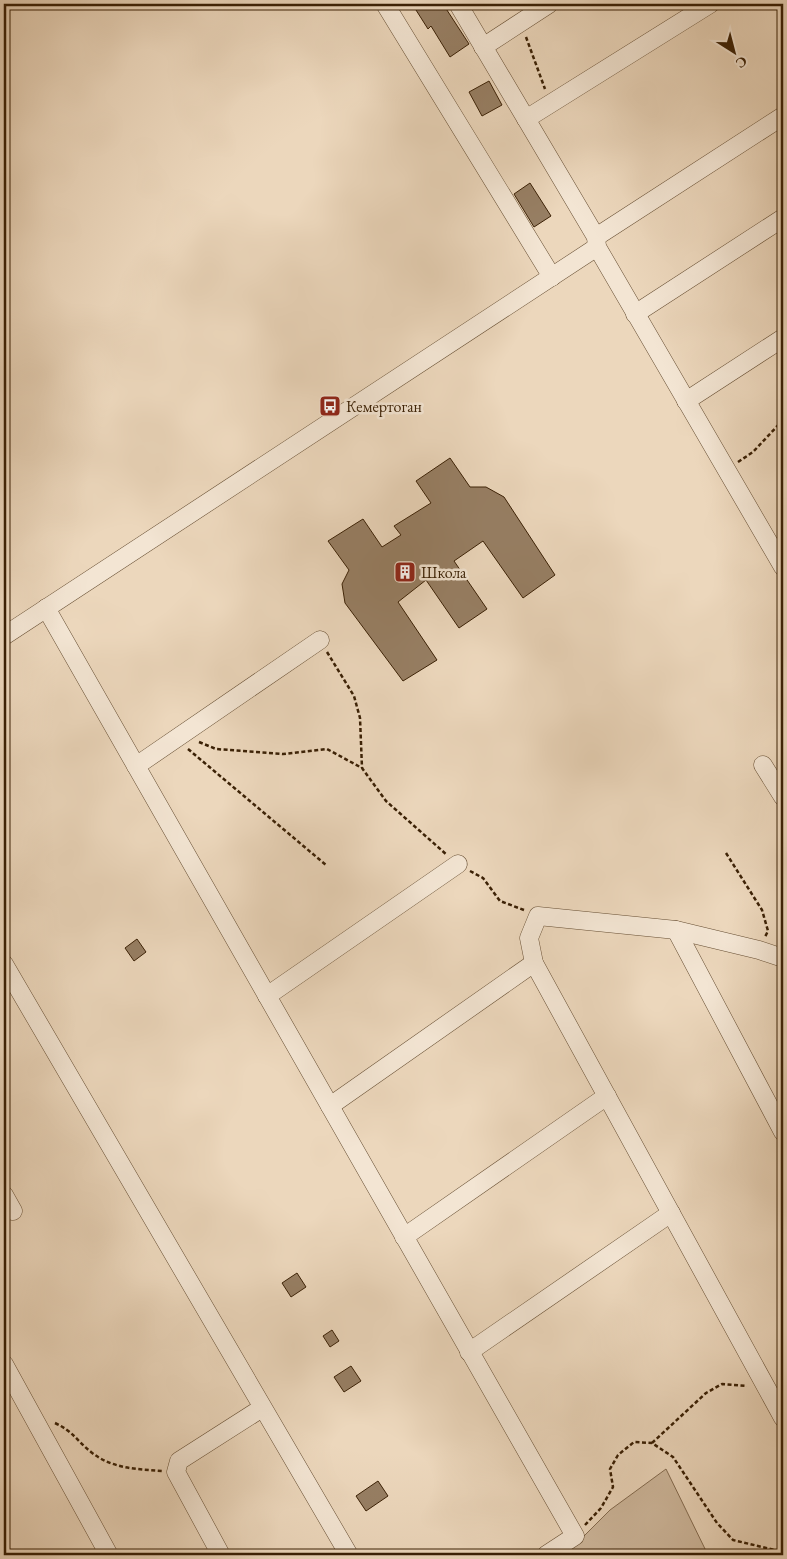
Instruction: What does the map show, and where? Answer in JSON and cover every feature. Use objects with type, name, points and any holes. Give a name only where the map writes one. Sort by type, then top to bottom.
[{"type":"street","points":[[385,4],[552,277]]},
{"type":"street","points":[[458,4],[526,119],[635,314],[783,567]]},
{"type":"street","points":[[483,47],[549,4]]},
{"type":"street","points":[[526,119],[710,4]]},
{"type":"street","points":[[4,636],[552,277],[596,242],[783,116]]},
{"type":"street","points":[[635,314],[783,218]]},
{"type":"street","points":[[686,401],[783,338]]},
{"type":"street","points":[[46,608],[575,1536],[546,1555]]},
{"type":"street","points":[[136,766],[320,640]]},
{"type":"street","points":[[763,764],[783,798]]},
{"type":"street","points":[[266,996],[458,864]]},
{"type":"street","points":[[783,958],[759,950],[676,930],[538,916],[529,938],[534,963],[783,1418]]},
{"type":"street","points":[[676,930],[783,1132]]},
{"type":"street","points":[[330,1106],[534,963]]},
{"type":"street","points":[[4,964],[349,1555]]},
{"type":"street","points":[[404,1237],[607,1096]]},
{"type":"street","points":[[4,1195],[13,1211]]},
{"type":"street","points":[[469,1352],[671,1213]]},
{"type":"street","points":[[4,1364],[109,1555]]},
{"type":"street","points":[[221,1555],[176,1472],[179,1462],[262,1408]]},
{"type":"path","points":[[521,22],[550,104]]},
{"type":"path","points":[[726,469],[753,452],[783,420]]},
{"type":"path","points":[[320,640],[354,696],[360,718],[362,768]]},
{"type":"path","points":[[178,737],[216,749],[283,754],[327,749],[362,768],[386,801],[458,864],[483,878],[500,901],[538,916]]},
{"type":"path","points":[[178,737],[326,865]]},
{"type":"path","points":[[726,853],[762,910],[768,931],[759,950]]},
{"type":"path","points":[[652,1443],[706,1393],[722,1384],[766,1387]]},
{"type":"path","points":[[38,1426],[55,1423],[69,1430],[92,1453],[116,1467],[176,1472]]},
{"type":"path","points":[[575,1536],[601,1508],[613,1487],[610,1470],[618,1455],[634,1442],[652,1443],[673,1457],[717,1523],[733,1540],[783,1552]]},
{"type":"shaded area","points":[[666,1469],[708,1555],[557,1555],[582,1538],[610,1510]]},
{"type":"building","points":[[425,4],[443,4],[469,44],[450,57],[431,26],[428,29],[416,10]]},
{"type":"building","points":[[489,81],[502,105],[482,116],[469,92]]},
{"type":"building","points":[[530,183],[551,216],[534,227],[514,194]]},
{"type":"building","name":"Школа","points":[[450,458],[470,487],[486,487],[504,497],[555,575],[523,598],[483,541],[454,561],[487,609],[459,628],[426,580],[398,602],[437,660],[403,681],[345,603],[342,584],[349,570],[328,541],[363,519],[382,547],[401,535],[394,526],[431,503],[416,481]]},
{"type":"building","points":[[137,939],[146,952],[134,961],[125,948]]},
{"type":"building","points":[[297,1273],[306,1287],[291,1297],[282,1283]]},
{"type":"building","points":[[332,1330],[339,1341],[330,1347],[323,1336]]},
{"type":"building","points":[[351,1366],[361,1381],[344,1392],[334,1377]]},
{"type":"building","points":[[378,1481],[388,1496],[366,1511],[356,1496]]},
{"type":"place","name":"Кемертоган","points":[[330,406]]},
{"type":"place","name":"Школа","points":[[405,572]]}]
